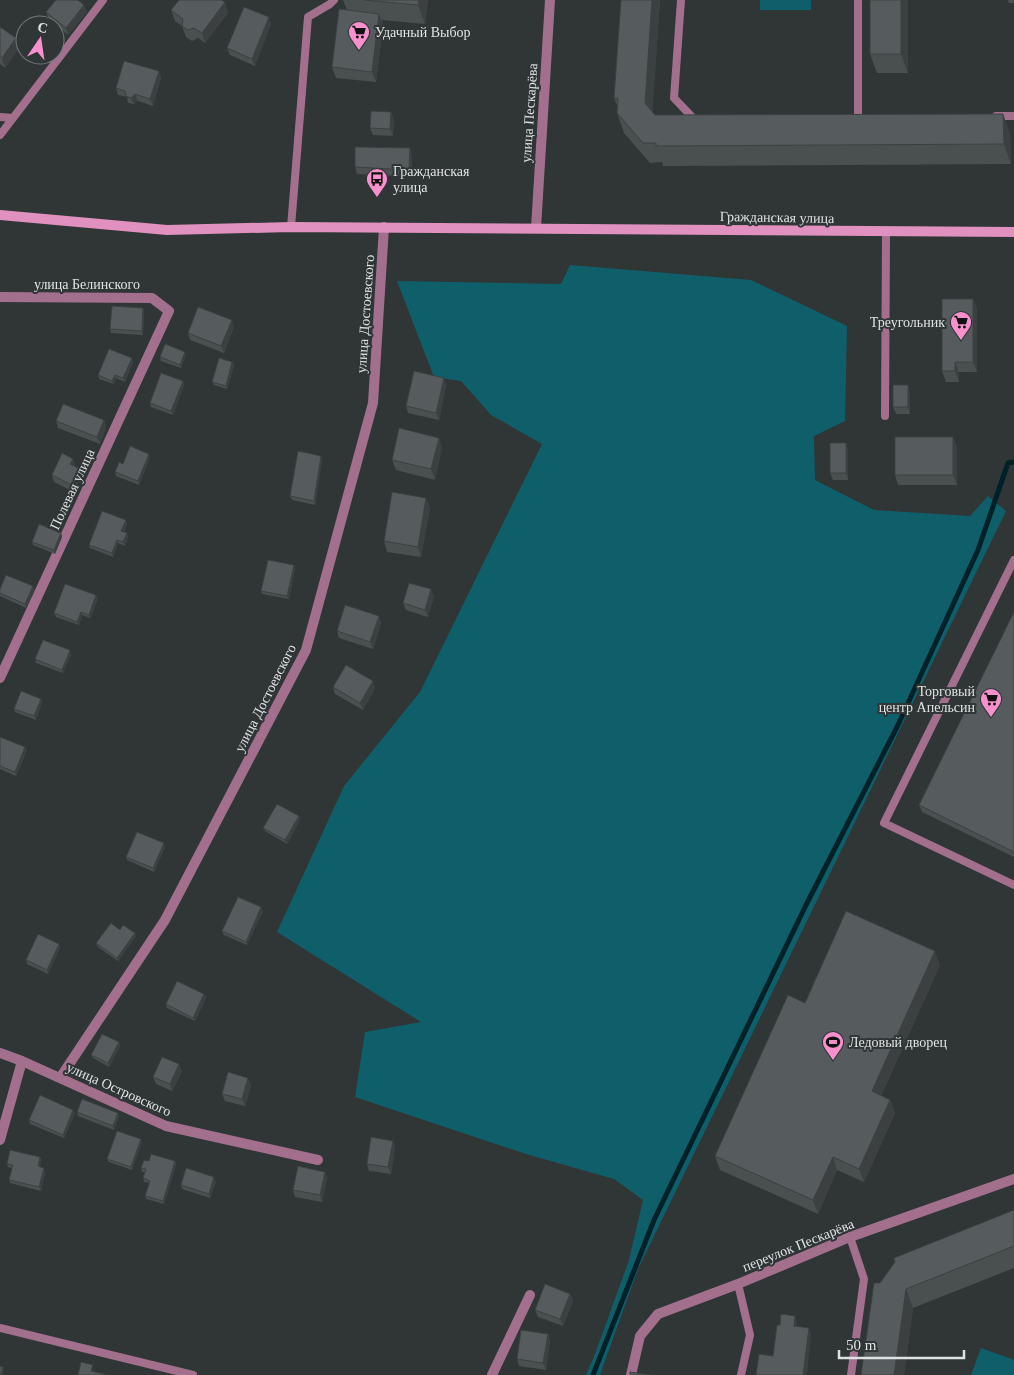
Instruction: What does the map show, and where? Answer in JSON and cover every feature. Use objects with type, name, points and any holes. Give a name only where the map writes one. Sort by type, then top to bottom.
[{"type":"main road","name":"Гражданская улица","points":[[0,215],[167,230],[384,227],[1014,232]]},
{"type":"street","name":"улица Пескарёва","points":[[536,228],[550,0]]},
{"type":"street","name":"улица Достоевского","points":[[60,1078],[165,920],[306,650],[373,403],[384,227]]},
{"type":"street","name":"улица Белинского","points":[[0,297],[152,298],[169,311]]},
{"type":"street","name":"Полевая улица","points":[[0,678],[169,311]]},
{"type":"street","name":"улица Островского","points":[[0,1054],[22,1061],[166,1126],[318,1160]]},
{"type":"street","points":[[0,1140],[22,1061]]},
{"type":"street","name":"переулок Пескарёва","points":[[631,1375],[640,1336],[658,1314],[738,1284],[850,1238],[1014,1179]]},
{"type":"street","points":[[492,1375],[530,1295]]},
{"type":"lane","points":[[0,135],[103,0]]},
{"type":"lane","points":[[291,227],[308,17],[334,0]]},
{"type":"lane","points":[[682,0],[674,98],[694,119],[704,119]]},
{"type":"lane","points":[[858,0],[858,118]]},
{"type":"lane","points":[[985,116],[1014,116]]},
{"type":"lane","points":[[0,117],[13,118]]},
{"type":"lane","points":[[848,118],[868,117]]},
{"type":"lane","points":[[885,416],[886,232]]},
{"type":"lane","points":[[1014,560],[884,823],[1014,885]]},
{"type":"lane","points":[[850,1238],[864,1279],[851,1375]]},
{"type":"lane","points":[[738,1284],[750,1335],[741,1375]]},
{"type":"lane","points":[[0,1328],[193,1375]]},
{"type":"shaded area","points":[[760,0],[811,0],[811,10],[760,10]]},
{"type":"shaded area","points":[[570,265],[751,280],[847,326],[845,421],[814,436],[815,480],[874,510],[970,516],[988,496],[1006,511],[638,1269],[600,1375],[586,1375],[629,1260],[643,1200],[614,1179],[526,1154],[355,1097],[365,1032],[421,1022],[277,932],[344,786],[420,692],[542,444],[491,415],[461,381],[434,377],[397,281],[561,284]]},
{"type":"shaded area","points":[[981,1348],[1014,1360],[1014,1375],[971,1375]]},
{"type":"building","points":[[56,0],[78,0],[84,5],[66,28],[65,15],[50,15],[46,12]]},
{"type":"building","points":[[179,0],[221,0],[225,2],[202,33],[194,28],[188,30],[182,26],[183,19],[171,10]]},
{"type":"building","points":[[364,0],[419,0],[418,5]]},
{"type":"building","points":[[621,0],[652,0],[645,103],[655,115],[1003,114],[1004,144],[656,146],[656,143],[643,143],[617,113],[618,98],[614,98]]},
{"type":"building","points":[[870,0],[901,0],[901,54],[870,54]]},
{"type":"building","points":[[244,7],[269,17],[252,59],[227,48]]},
{"type":"building","name":"Удачный Выбор","points":[[339,9],[379,14],[372,72],[332,67]]},
{"type":"building","points":[[0,27],[15,37],[15,39],[2,58],[0,56]]},
{"type":"building","points":[[124,61],[159,71],[150,99],[135,94],[131,98],[126,96],[125,91],[116,88]]},
{"type":"building","points":[[371,111],[391,112],[390,129],[370,128]]},
{"type":"building","points":[[355,147],[410,148],[409,170],[355,167]]},
{"type":"building","name":"Треугольник","points":[[942,299],[973,299],[973,362],[955,362],[955,371],[942,371]]},
{"type":"building","points":[[112,306],[143,308],[142,331],[110,329]]},
{"type":"building","points":[[198,307],[232,320],[221,346],[188,333]]},
{"type":"building","points":[[165,344],[185,352],[180,365],[160,357]]},
{"type":"building","points":[[109,349],[132,358],[123,378],[115,375],[112,381],[98,375]]},
{"type":"building","points":[[219,358],[232,362],[226,386],[212,382]]},
{"type":"building","points":[[414,371],[444,378],[436,413],[406,406]]},
{"type":"building","points":[[161,373],[183,381],[171,411],[150,403]]},
{"type":"building","points":[[893,385],[908,385],[908,407],[893,407]]},
{"type":"building","points":[[63,404],[104,420],[97,437],[56,421]]},
{"type":"building","points":[[399,428],[439,438],[431,469],[392,460]]},
{"type":"building","points":[[895,437],[953,437],[953,475],[895,475]]},
{"type":"building","points":[[830,443],[846,443],[846,473],[830,473]]},
{"type":"building","points":[[130,446],[149,454],[138,481],[115,472],[119,462],[123,464]]},
{"type":"building","points":[[298,451],[321,456],[314,501],[290,496]]},
{"type":"building","points":[[62,453],[73,459],[70,464],[80,469],[72,485],[52,475]]},
{"type":"building","points":[[392,492],[426,498],[418,547],[384,541]]},
{"type":"building","points":[[102,511],[126,520],[121,531],[127,533],[123,542],[117,540],[112,553],[89,545]]},
{"type":"building","points":[[39,524],[61,533],[54,550],[32,542]]},
{"type":"building","points":[[268,560],[294,565],[287,596],[261,591]]},
{"type":"building","points":[[6,575],[33,586],[25,604],[0,593]]},
{"type":"building","points":[[409,583],[431,589],[425,610],[403,603]]},
{"type":"building","points":[[65,584],[96,595],[89,615],[81,612],[77,622],[54,613]]},
{"type":"building","points":[[345,605],[379,616],[370,642],[337,631]]},
{"type":"building","name":"Торговый центр Апельсин","points":[[1014,612],[1014,852],[919,805]]},
{"type":"building","points":[[43,640],[70,650],[62,670],[35,659]]},
{"type":"building","points":[[346,665],[373,681],[360,703],[333,687]]},
{"type":"building","points":[[21,691],[41,699],[34,716],[14,709]]},
{"type":"building","points":[[0,737],[25,747],[15,772],[0,766]]},
{"type":"building","points":[[277,804],[299,816],[285,840],[263,828]]},
{"type":"building","points":[[137,832],[164,843],[153,868],[126,857]]},
{"type":"building","points":[[238,897],[261,907],[246,942],[222,931]]},
{"type":"building","name":"Ледовый дворец","points":[[846,911],[935,951],[872,1091],[890,1100],[859,1169],[833,1157],[813,1200],[715,1156],[788,995],[805,1003]]},
{"type":"building","points":[[111,923],[120,930],[123,925],[135,933],[117,958],[96,943]]},
{"type":"building","points":[[38,934],[59,944],[47,970],[26,960]]},
{"type":"building","points":[[177,981],[204,994],[193,1018],[166,1004]]},
{"type":"building","points":[[102,1034],[119,1042],[108,1063],[91,1055]]},
{"type":"building","points":[[162,1057],[179,1064],[170,1084],[153,1077]]},
{"type":"building","points":[[228,1072],[248,1078],[242,1099],[222,1094]]},
{"type":"building","points":[[40,1095],[73,1110],[63,1135],[29,1120]]},
{"type":"building","points":[[82,1099],[118,1113],[113,1126],[77,1112]]},
{"type":"building","points":[[117,1131],[141,1139],[131,1167],[107,1159]]},
{"type":"building","points":[[371,1137],[393,1141],[388,1167],[367,1164]]},
{"type":"building","points":[[10,1150],[40,1157],[38,1166],[44,1168],[39,1187],[9,1180],[13,1165],[7,1164]]},
{"type":"building","points":[[151,1154],[175,1161],[163,1201],[145,1196],[150,1181],[143,1178],[146,1169],[141,1168],[144,1160],[149,1161]]},
{"type":"building","points":[[298,1166],[325,1172],[320,1195],[293,1190]]},
{"type":"building","points":[[186,1168],[214,1177],[209,1194],[181,1185]]},
{"type":"building","points":[[1014,1210],[1014,1246],[906,1289],[894,1375],[861,1375],[874,1283],[880,1283],[895,1262],[894,1258]]},
{"type":"building","points":[[545,1284],[570,1294],[560,1319],[535,1310]]},
{"type":"building","points":[[781,1314],[795,1316],[794,1326],[809,1328],[803,1375],[756,1375],[759,1354],[773,1356],[777,1325],[780,1325]]},
{"type":"building","points":[[521,1330],[548,1334],[543,1363],[517,1359]]},
{"type":"building","points":[[81,1362],[93,1365],[91,1371],[108,1375],[78,1375]]},
{"type":"building","points":[[0,1366],[3,1367],[1,1375],[0,1375]]},
{"type":"building","points":[[630,1372],[650,1375],[630,1375]]},
{"type":"waterway","points":[[593,1375],[654,1220],[806,905],[898,725],[978,550],[1008,463],[1014,462]]},
{"type":"place","name":"Удачный Выбор","points":[[359,51]]},
{"type":"place","name":"Гражданская улица","points":[[377,198]]},
{"type":"place","name":"Треугольник","points":[[961,341]]},
{"type":"place","name":"Торговый центр Апельсин","points":[[991,718]]},
{"type":"place","name":"Ледовый дворец","points":[[833,1061]]}]
